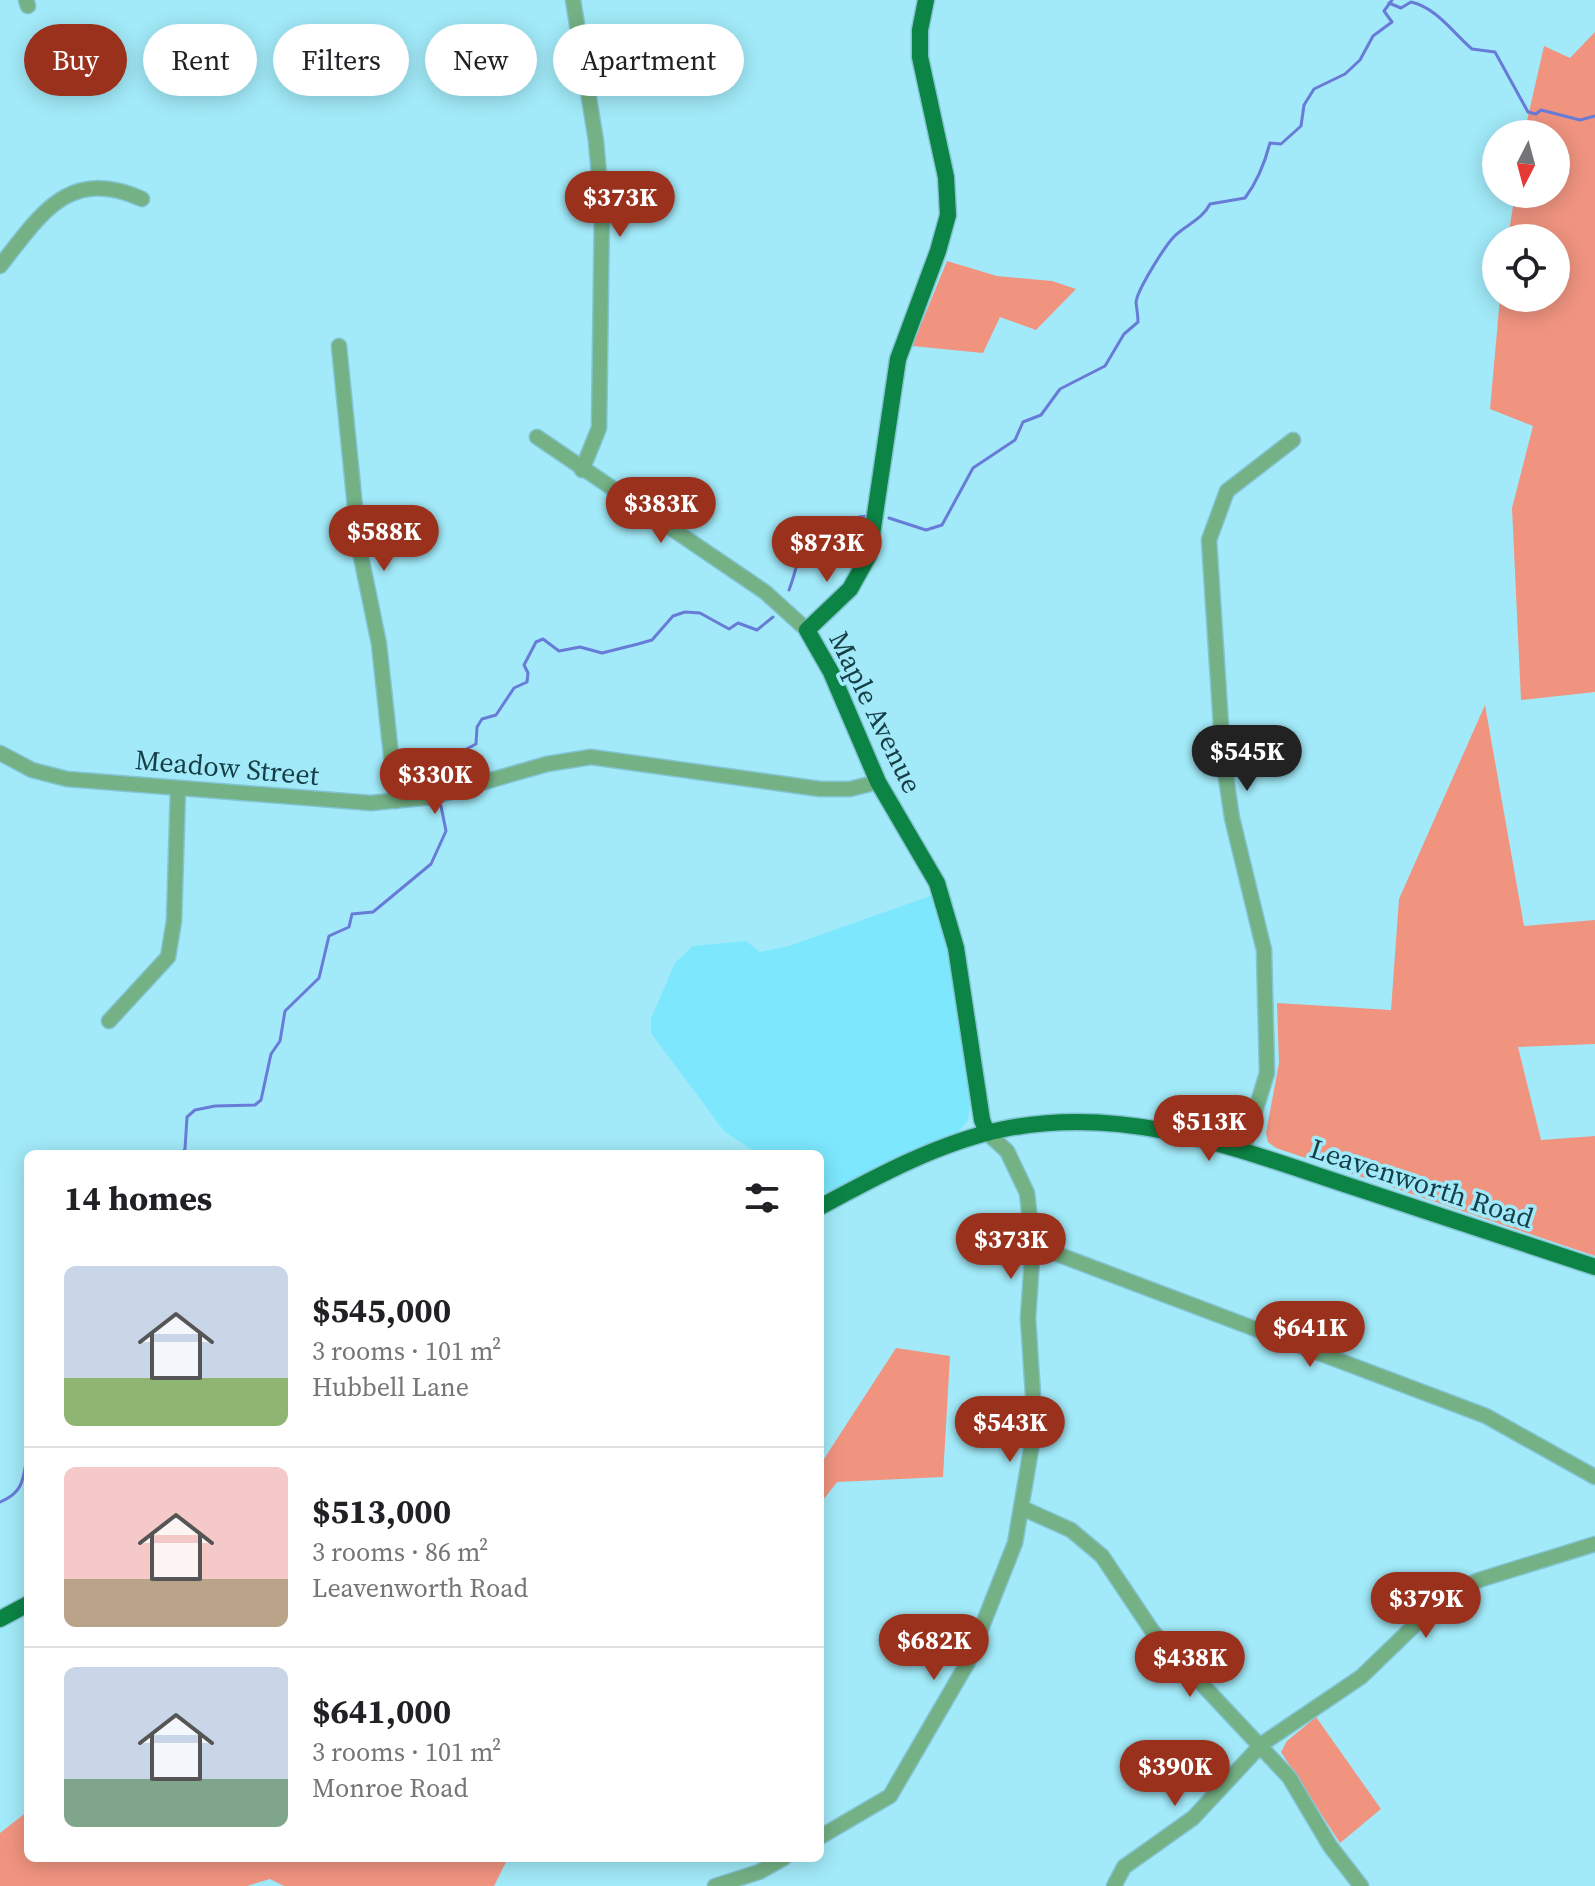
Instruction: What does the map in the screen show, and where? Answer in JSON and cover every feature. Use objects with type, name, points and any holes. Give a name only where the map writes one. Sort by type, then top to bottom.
[{"type":"main road","name":"Maple Avenue","points":[[926,0],[920,30],[920,57],[946,177],[946,225],[898,359],[869,555],[850,589],[807,630],[831,672],[878,782],[921,851],[948,917],[987,1133]]},
{"type":"main road","name":"Leavenworth Road","points":[[824,1205],[907,1163],[987,1133],[1050,1122],[1101,1120],[1138,1124],[1243,1151],[1595,1267]]},
{"type":"main road","points":[[0,1619],[24,1606]]},
{"type":"street","points":[[573,0],[596,141],[602,208],[599,428],[582,470]]},
{"type":"street","points":[[0,266],[46,208],[78,189],[119,188],[142,199]]},
{"type":"street","points":[[339,346],[359,547],[379,644],[396,801]]},
{"type":"street","points":[[537,437],[765,592],[807,630]]},
{"type":"street","points":[[1243,1151],[1267,1073],[1264,950],[1232,818],[1223,757],[1209,540],[1227,491],[1293,440]]},
{"type":"street","name":"Meadow Street","points":[[1,754],[51,776],[336,802],[432,797],[547,764],[591,757],[820,789],[850,789],[878,782]]},
{"type":"street","points":[[109,1021],[168,957],[174,921],[178,789]]},
{"type":"street","points":[[824,1835],[890,1796],[968,1662],[1015,1543],[1035,1426],[1028,1318],[1033,1245],[1027,1193],[1007,1151],[987,1133]]},
{"type":"street","points":[[1033,1245],[1486,1416],[1595,1477]]},
{"type":"street","points":[[1022,1508],[1071,1530],[1102,1556],[1153,1632],[1262,1744],[1289,1777],[1330,1846],[1361,1886]]},
{"type":"street","points":[[1114,1886],[1124,1867],[1193,1818],[1262,1744],[1361,1677],[1445,1596],[1479,1580],[1595,1544]]},
{"type":"street","points":[[715,1886],[759,1872],[777,1862]]},
{"type":"shaded area","points":[[1595,32],[1595,692],[1521,700],[1512,508],[1533,426],[1490,409],[1499,312],[1570,312],[1570,224],[1510,224],[1513,208],[1570,208],[1570,120],[1527,120],[1544,46],[1570,58]]},
{"type":"shaded area","points":[[947,261],[997,276],[1052,281],[1076,289],[1036,330],[1000,317],[983,353],[912,346]]},
{"type":"shaded area","points":[[1485,705],[1524,926],[1595,920],[1595,1044],[1518,1047],[1541,1140],[1595,1136],[1595,1256],[1276,1148],[1268,1142],[1266,1133],[1279,1063],[1277,1003],[1391,1010],[1399,899]]},
{"type":"shaded area","points":[[933,895],[942,925],[972,1084],[968,1120],[955,1136],[824,1193],[824,1150],[752,1150],[724,1131],[651,1033],[651,1019],[675,963],[693,946],[746,941],[760,952],[789,946]]},
{"type":"shaded area","points":[[896,1348],[950,1356],[943,1477],[837,1482],[824,1499],[824,1459]]},
{"type":"shaded area","points":[[1316,1717],[1381,1809],[1340,1843],[1281,1752],[1287,1741]]},
{"type":"shaded area","points":[[24,1814],[24,1862],[506,1862],[494,1886],[284,1886],[270,1879],[247,1886],[0,1886],[0,1833]]},
{"type":"waterway","points":[[889,518],[926,530],[942,525],[973,468],[1015,440],[1023,422],[1041,415],[1060,389],[1105,366],[1124,334],[1138,322],[1137,297],[1167,246],[1210,204],[1245,198],[1260,172],[1270,143],[1281,144],[1301,126],[1304,105],[1314,89],[1345,74],[1360,60],[1373,36],[1392,22],[1384,11],[1392,0]]},
{"type":"waterway","points":[[1389,3],[1401,8],[1411,2],[1420,5],[1437,15],[1472,49],[1495,52],[1528,112],[1536,114],[1541,110],[1580,120],[1595,116]]},
{"type":"waterway","points":[[789,590],[807,531],[815,529],[839,534],[859,517],[868,516]]},
{"type":"waterway","points":[[439,783],[453,756],[476,744],[477,727],[482,719],[496,715],[514,688],[527,682],[528,673],[524,665],[536,642],[543,639],[559,651],[580,647],[602,653],[652,640],[673,616],[685,612],[700,613],[729,629],[738,623],[757,630],[773,617]]},
{"type":"waterway","points":[[184,1150],[187,1117],[195,1110],[255,1105],[261,1100],[271,1054],[280,1041],[285,1011],[319,978],[329,936],[349,927],[352,914],[373,912],[431,864],[446,831],[441,806]]},
{"type":"waterway","points":[[0,1502],[15,1493],[24,1475]]}]
